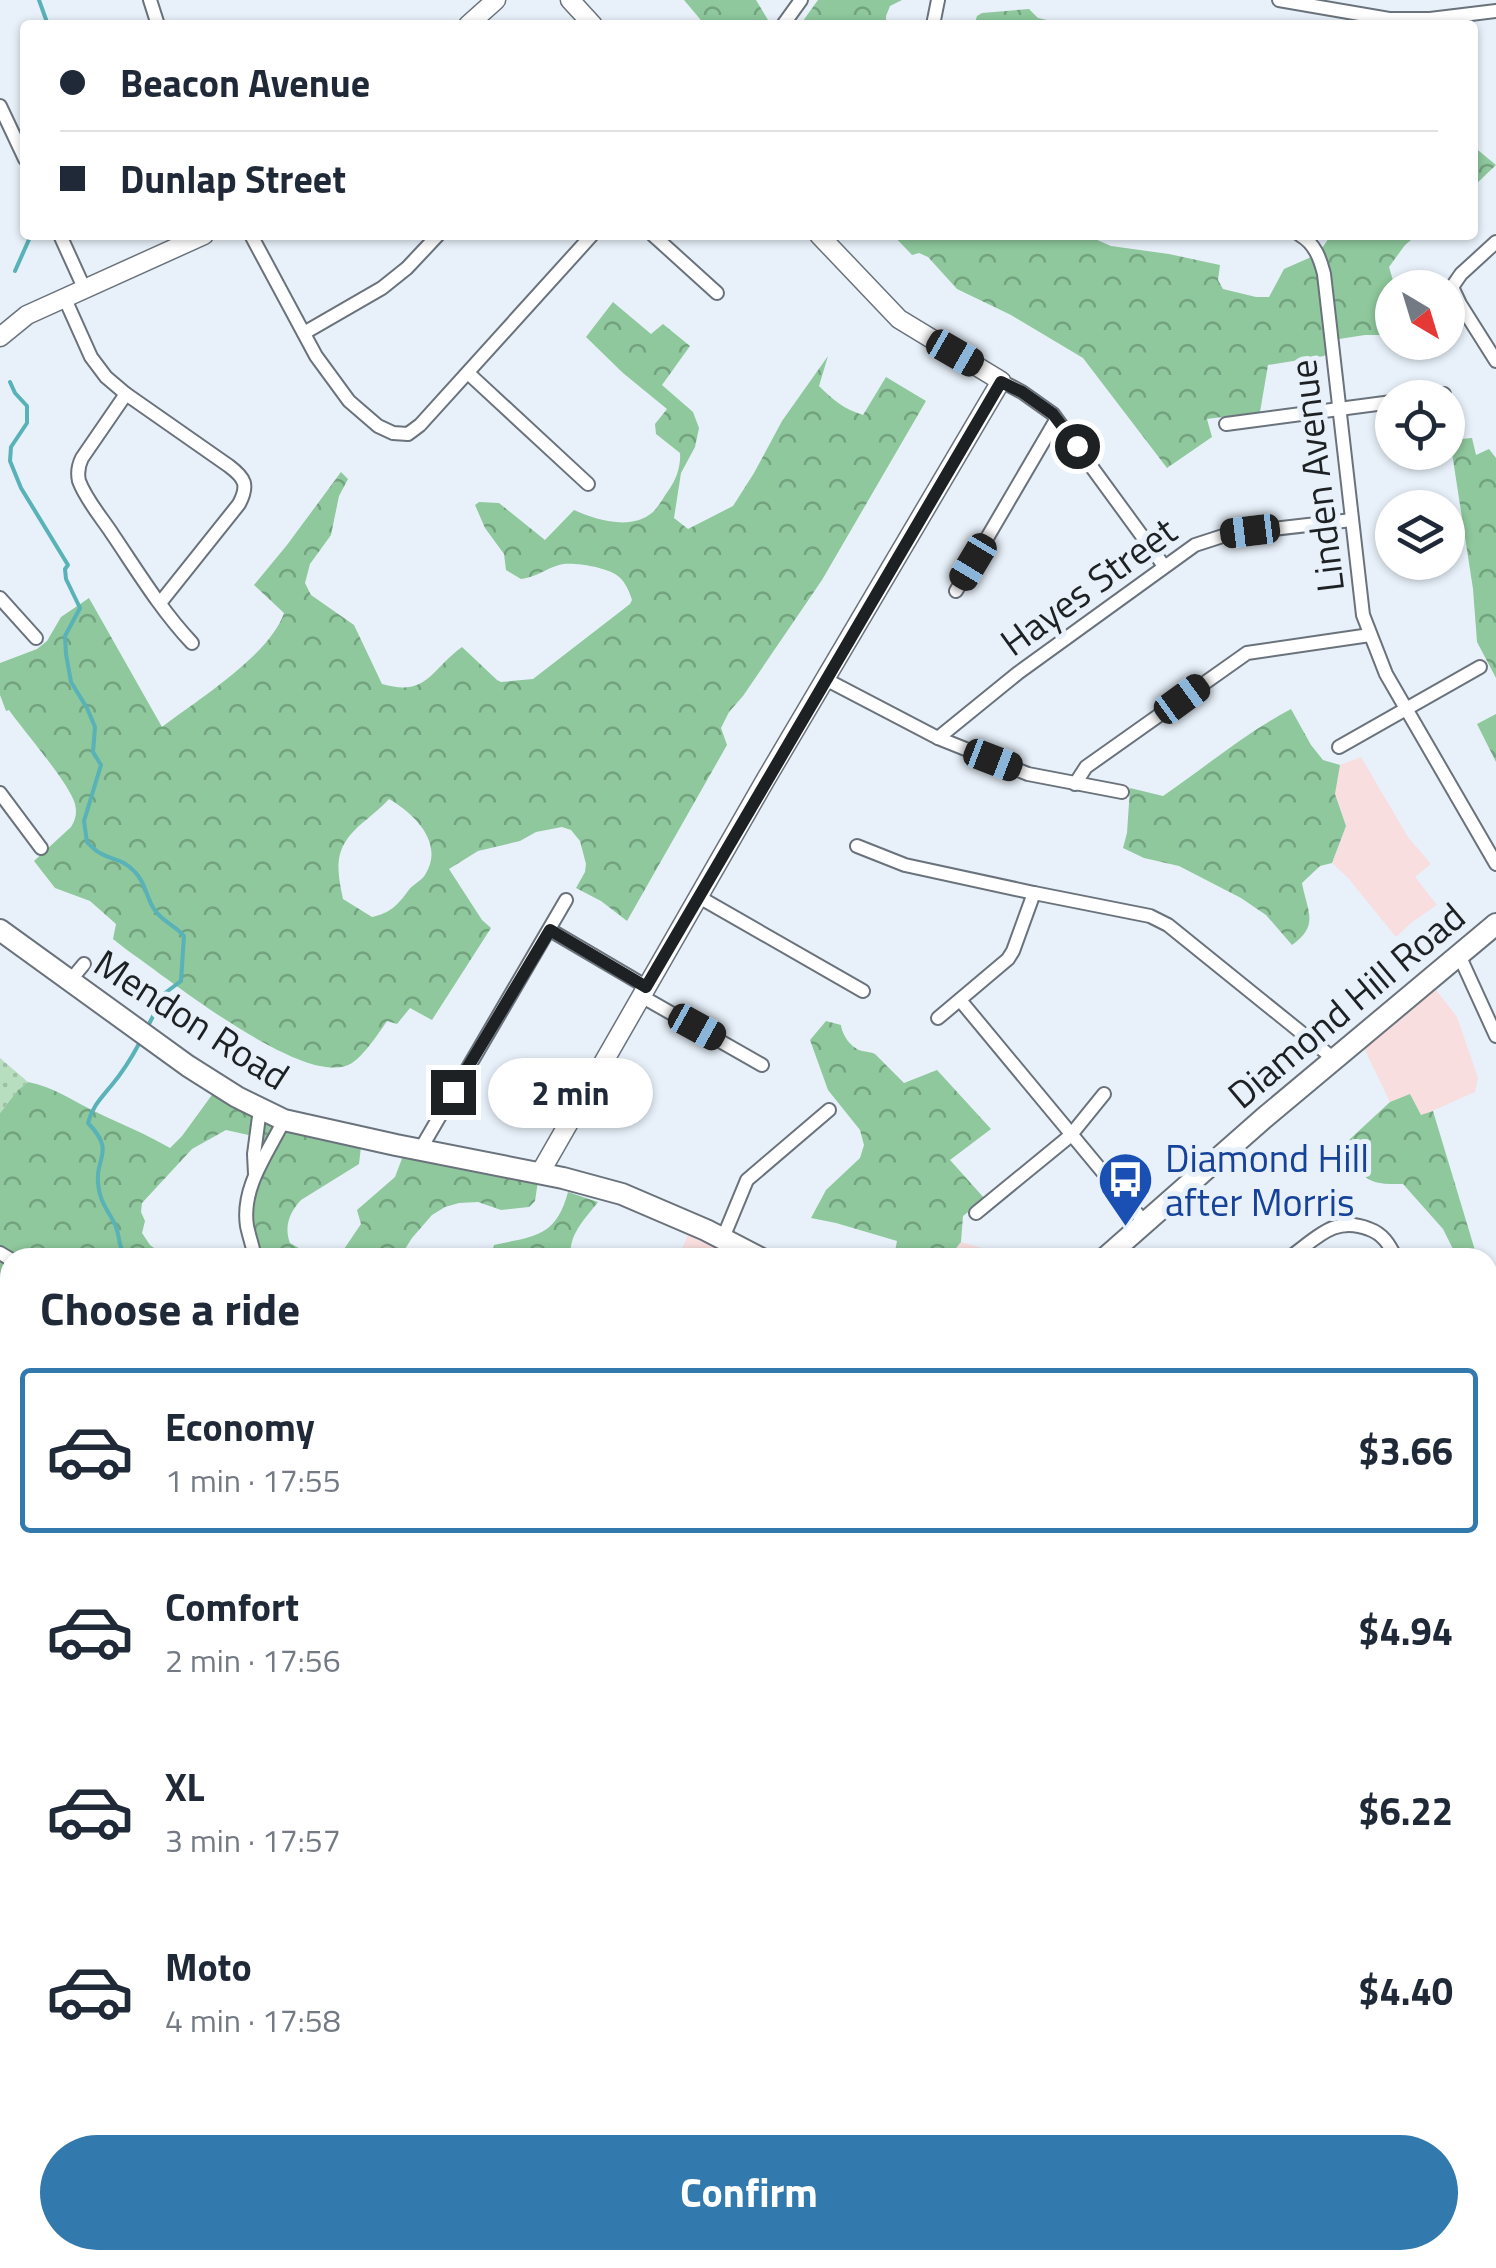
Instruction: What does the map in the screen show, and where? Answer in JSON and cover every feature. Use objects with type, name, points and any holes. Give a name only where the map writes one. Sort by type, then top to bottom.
[{"type":"main road","name":"Diamond Hill Road","points":[[1116,1248],[1264,1118],[1496,924]]},
{"type":"main road","name":"Mendon Road","points":[[0,930],[188,1066],[284,1120],[540,1173],[641,1200],[742,1248]]},
{"type":"street","points":[[474,20],[496,0]]},
{"type":"street","points":[[570,0],[589,20]]},
{"type":"street","points":[[1279,0],[1349,14],[1408,20],[1496,10]]},
{"type":"street","points":[[0,106],[20,135]]},
{"type":"street","points":[[62,240],[85,290]]},
{"type":"street","points":[[0,337],[26,316],[193,240]]},
{"type":"street","points":[[254,240],[328,374],[378,426],[403,435],[420,425],[588,240]]},
{"type":"street","points":[[304,334],[382,288],[433,240]]},
{"type":"street","points":[[659,240],[718,293]]},
{"type":"street","points":[[824,240],[900,319],[1053,414],[1164,566]]},
{"type":"street","name":"Linden Avenue","points":[[1306,240],[1321,261],[1360,600],[1370,635],[1386,674],[1496,864]]},
{"type":"street","points":[[1496,242],[1455,280],[1452,288],[1496,360]]},
{"type":"street","points":[[65,299],[106,377],[244,480],[245,492],[239,504],[160,603]]},
{"type":"street","points":[[468,373],[588,484]]},
{"type":"street","points":[[540,1173],[1001,382]]},
{"type":"street","points":[[126,394],[82,458],[78,478],[104,523],[192,643]]},
{"type":"street","points":[[1226,424],[1375,404]]},
{"type":"street","points":[[956,591],[1056,420]]},
{"type":"street","name":"Hayes Street","points":[[938,738],[1018,673],[1195,544],[1216,537],[1352,520]]},
{"type":"street","points":[[0,598],[36,638]]},
{"type":"street","points":[[1076,784],[1086,767],[1248,653],[1370,635]]},
{"type":"street","points":[[1339,746],[1480,666]]},
{"type":"street","points":[[827,680],[938,738],[1028,774],[1122,792]]},
{"type":"street","points":[[0,794],[41,848]]},
{"type":"street","points":[[857,846],[905,865],[1150,916],[1168,925],[1334,1060]]},
{"type":"street","points":[[938,1018],[1008,959],[1034,893]]},
{"type":"street","points":[[699,897],[862,990]]},
{"type":"street","points":[[420,1150],[566,900]]},
{"type":"street","points":[[550,930],[762,1065]]},
{"type":"street","points":[[1459,955],[1496,1036]]},
{"type":"street","points":[[69,982],[84,964]]},
{"type":"street","points":[[960,1000],[1145,1223]]},
{"type":"street","points":[[976,1213],[1070,1136],[1104,1094]]},
{"type":"street","points":[[256,1174],[254,1154],[260,1109]]},
{"type":"street","points":[[723,1238],[747,1180],[830,1110]]},
{"type":"street","points":[[253,1248],[247,1225],[247,1195],[284,1120]]},
{"type":"street","points":[[1303,1248],[1326,1231],[1352,1224],[1376,1232],[1390,1248]]},
{"type":"shaded area","points":[[1361,757],[1408,837],[1431,864],[1415,877],[1437,905],[1396,937],[1332,863],[1346,826],[1335,794],[1340,765]]},
{"type":"shaded area","points":[[1430,982],[1457,1017],[1478,1078],[1475,1092],[1421,1116],[1410,1095],[1390,1102],[1360,1040]]},
{"type":"shaded area","points":[[692,1226],[739,1248],[682,1248]]},
{"type":"shaded area","points":[[961,1242],[982,1248],[956,1248]]},
{"type":"green space","points":[[684,0],[756,0],[768,20],[701,20]]},
{"type":"green space","points":[[818,0],[902,0],[890,6],[886,20],[804,20]]},
{"type":"green space","points":[[1029,9],[1038,18],[1047,20],[976,20],[982,13]]},
{"type":"green space","points":[[1478,150],[1496,165],[1478,182]]},
{"type":"green space","points":[[898,240],[1097,240],[1111,246],[1220,265],[1218,280],[1223,289],[1269,297],[1284,269],[1318,254],[1328,240],[1411,240],[1390,270],[1375,270],[1375,335],[1339,339],[1324,356],[1268,365],[1260,412],[1207,419],[1212,437],[1167,468],[1083,358],[1011,315],[957,289],[928,257],[912,255]]},
{"type":"green space","points":[[613,302],[651,334],[663,324],[690,346],[662,385],[693,412],[699,428],[695,447],[681,473],[674,518],[688,529],[733,506],[782,421],[828,356],[819,386],[850,410],[863,415],[886,377],[926,401],[822,580],[729,712],[721,728],[727,745],[627,921],[576,888],[586,864],[580,841],[571,830],[562,827],[536,832],[520,841],[478,851],[449,869],[491,928],[432,1020],[410,1008],[397,1024],[387,1021],[352,1063],[331,1068],[304,1061],[237,1027],[127,950],[113,939],[116,924],[90,901],[55,888],[34,861],[71,827],[76,807],[56,771],[6,711],[0,695],[0,663],[37,649],[47,641],[61,617],[89,598],[162,727],[231,676],[276,629],[284,613],[254,585],[341,472],[348,479],[339,496],[331,535],[310,564],[305,583],[311,595],[354,625],[382,684],[419,684],[462,647],[501,682],[533,679],[630,604],[631,596],[618,576],[587,565],[559,565],[521,579],[506,570],[504,554],[485,528],[475,505],[499,503],[545,540],[574,510],[614,522],[644,518],[655,510],[671,487],[680,463],[680,453],[656,434],[655,424],[667,409],[586,337]],"holes":[[[389,799],[424,831],[429,841],[430,863],[423,877],[397,905],[372,917],[343,899],[340,855],[348,838]]]},
{"type":"green space","points":[[1472,438],[1476,455],[1489,449],[1496,458],[1496,678],[1477,642],[1465,537],[1465,490],[1458,490],[1455,470],[1465,470],[1465,439]]},
{"type":"green space","points":[[1291,709],[1323,760],[1340,765],[1335,794],[1346,826],[1332,863],[1320,866],[1302,883],[1309,924],[1292,945],[1266,915],[1241,898],[1179,866],[1144,858],[1123,848],[1130,788],[1163,796]]},
{"type":"green space","points":[[1496,714],[1496,762],[1477,724]]},
{"type":"green space","points":[[826,1021],[841,1025],[851,1044],[875,1054],[904,1083],[937,1070],[991,1129],[950,1160],[985,1199],[963,1216],[961,1242],[956,1248],[896,1248],[897,1241],[811,1218],[826,1190],[860,1158],[864,1145],[860,1130],[828,1090],[810,1040]]},
{"type":"green space","points":[[0,1058],[28,1082],[0,1113]]},
{"type":"green space","points":[[28,1082],[37,1084],[170,1148],[217,1088],[362,1138],[359,1164],[301,1200],[293,1210],[288,1231],[290,1243],[299,1248],[251,1248],[248,1220],[253,1136],[226,1130],[192,1149],[142,1203],[142,1233],[154,1248],[0,1248],[0,1113]]},
{"type":"green space","points":[[1410,1094],[1421,1115],[1433,1111],[1474,1248],[1452,1248],[1443,1229],[1403,1184],[1371,1181],[1361,1171],[1349,1140],[1390,1102]]},
{"type":"green space","points":[[406,1148],[539,1174],[535,1201],[529,1207],[501,1210],[478,1202],[459,1203],[432,1215],[406,1248],[345,1248],[361,1224],[357,1210],[395,1177]]},
{"type":"green space","points":[[568,1192],[598,1202],[575,1234],[571,1248],[494,1248],[542,1232],[563,1207]]},
{"type":"waterway","points":[[39,0],[46,20]]},
{"type":"waterway","points":[[15,271],[29,240]]},
{"type":"waterway","points":[[10,382],[27,406],[27,423],[11,447],[10,461],[21,488],[68,565],[66,579],[80,608],[65,636],[66,654],[71,682],[95,727],[93,752],[101,765],[84,821],[87,842],[98,852],[130,867],[157,913],[184,936],[181,981],[165,993],[149,1024]]},
{"type":"waterway","points":[[121,1248],[100,1195],[98,1179],[103,1149],[88,1123],[94,1107],[140,1042]]},
{"type":"place","name":"Diamond Hill after Morris","points":[[1126,1229]]},
{"type":"route","points":[[453,1092],[550,930],[646,987],[1001,382],[1053,414],[1077,446]]}]
